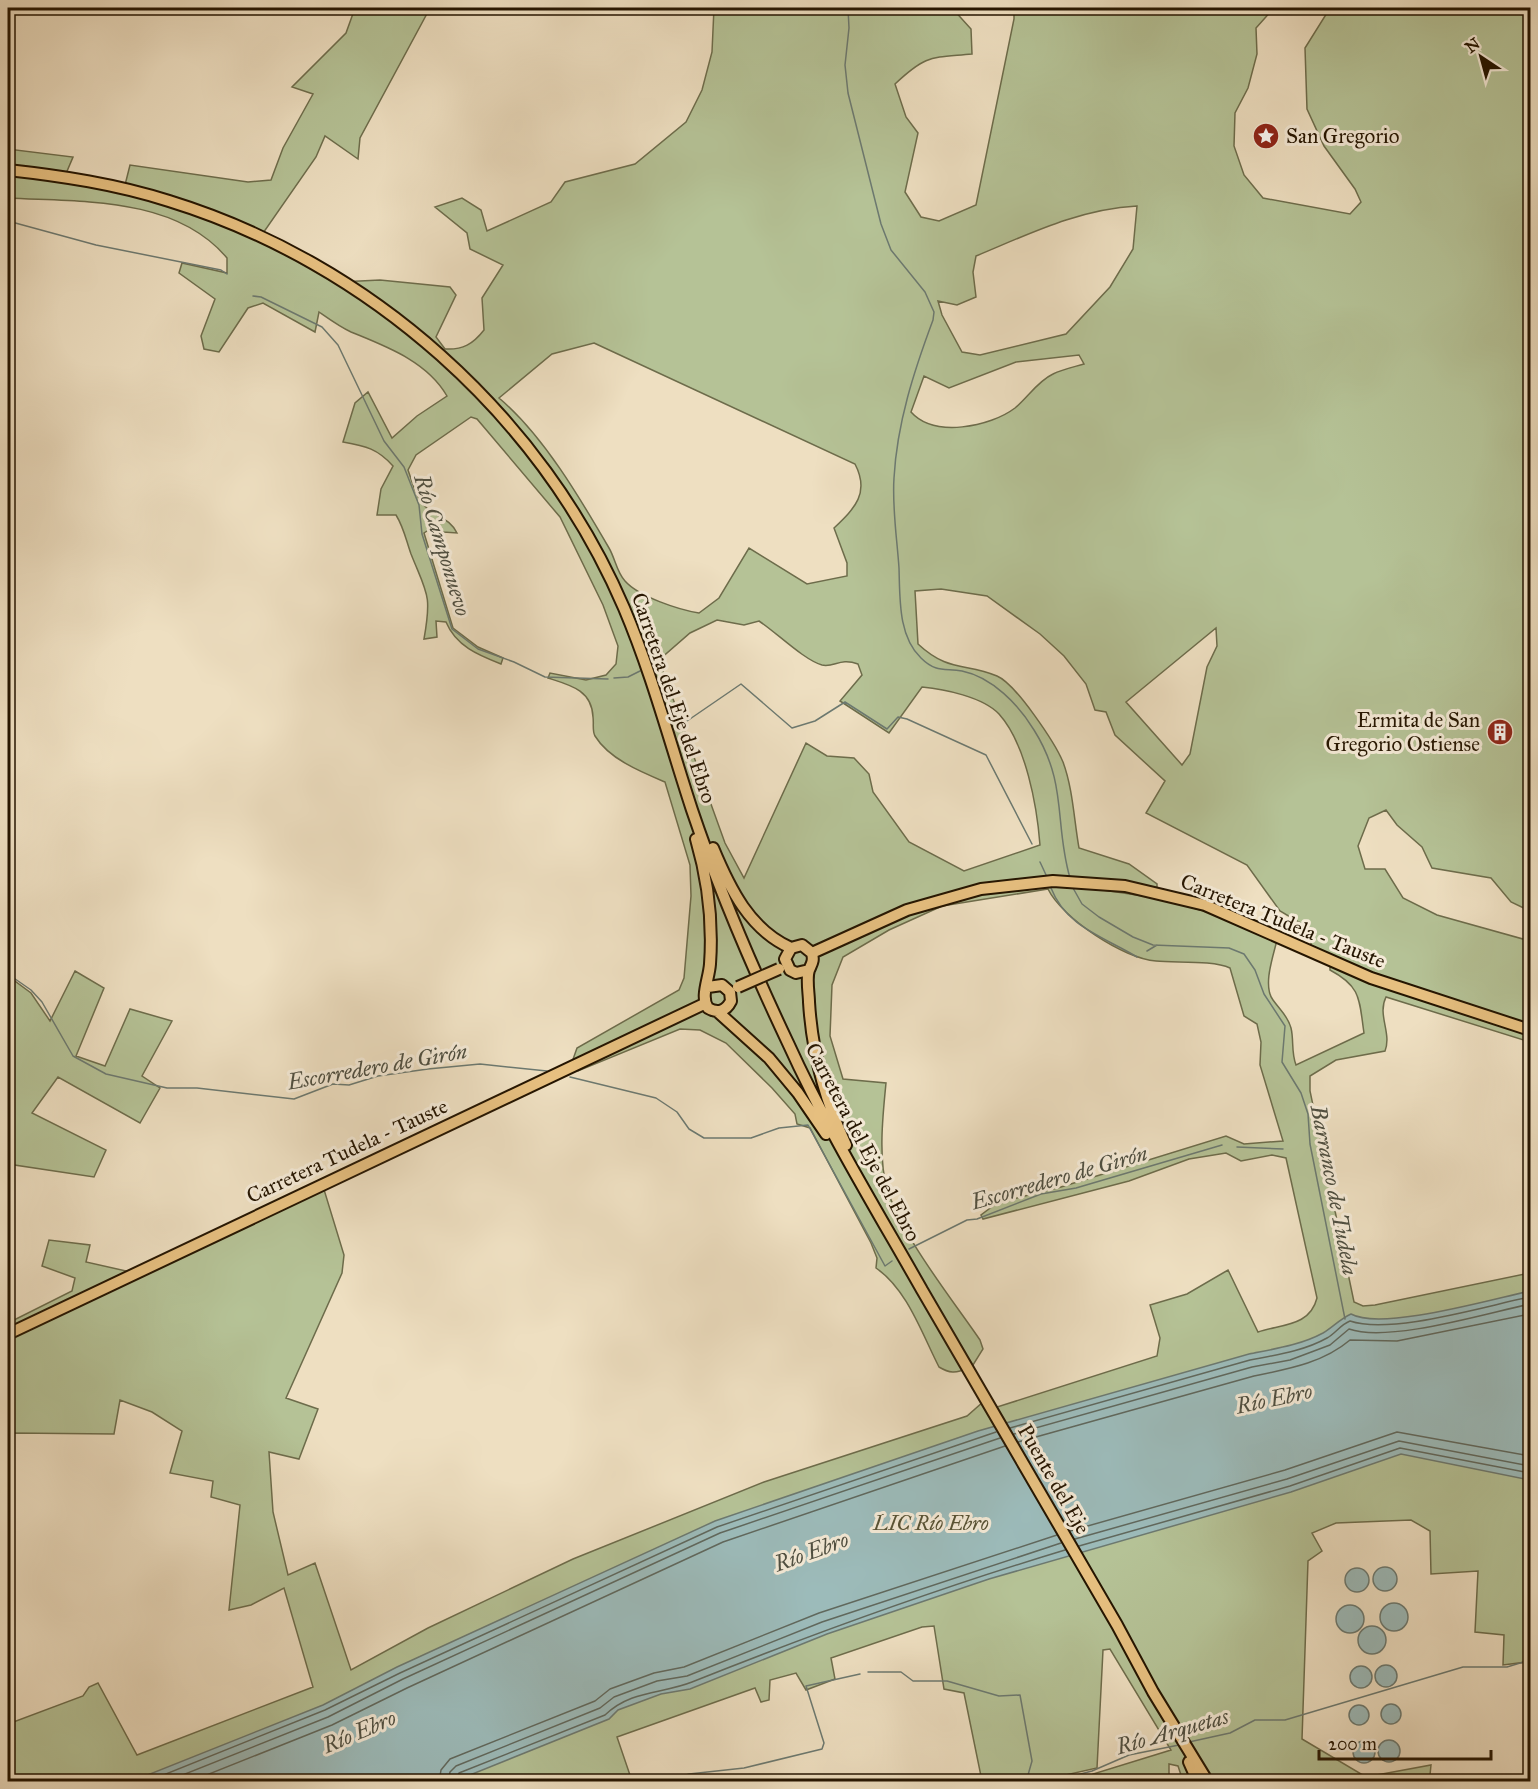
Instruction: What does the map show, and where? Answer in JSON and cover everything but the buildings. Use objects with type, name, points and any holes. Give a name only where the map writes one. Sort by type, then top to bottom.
[{"type":"main road","name":"Carretera del Eje del Ebro","points":[[8,170],[109,185],[165,199],[220,219],[320,267],[373,301],[420,337],[495,409],[532,453],[571,509],[603,564],[623,606],[659,705],[711,862],[762,989],[808,1087],[884,1225],[958,1352]]},
{"type":"main road","points":[[659,705],[706,833],[732,888],[761,931],[791,948]]},
{"type":"main road","points":[[675,757],[707,886],[711,930],[708,987],[703,997],[704,1004],[718,1012],[769,1058],[798,1093],[825,1132],[881,1228],[910,1269]]},
{"type":"main road","name":"Carretera Tudela - Tauste","points":[[812,953],[908,910],[946,897],[1014,883],[1083,881],[1125,885],[1205,905],[1371,978],[1530,1030]]},
{"type":"main road","points":[[718,1012],[728,1006],[734,990],[783,967],[791,948],[802,945],[812,953],[814,959],[808,970],[812,1032],[826,1096],[884,1225]]},
{"type":"main road","points":[[783,967],[796,973],[808,970]]},
{"type":"main road","points":[[708,987],[722,985],[734,990]]},
{"type":"main road","name":"Carretera Tudela - Tauste","points":[[8,1334],[704,1004]]},
{"type":"main road","name":"Puente del Eje","points":[[958,1352],[1136,1658]]},
{"type":"main road","points":[[1136,1658],[1198,1782]]},
{"type":"main road","points":[[1136,1658],[1162,1694],[1216,1782]]},
{"type":"main road","points":[[1153,1692],[1208,1782]]},
{"type":"green space","points":[[355,8],[430,8],[360,138],[358,159],[325,136],[316,157],[261,236],[340,282],[380,280],[450,287],[456,295],[436,337],[445,349],[451,349],[467,345],[484,330],[482,298],[503,265],[470,249],[467,233],[435,207],[462,198],[481,210],[487,231],[551,202],[565,182],[635,164],[686,122],[702,90],[712,52],[714,8],[952,8],[971,29],[972,54],[930,59],[915,67],[895,84],[906,117],[918,133],[905,192],[921,217],[939,221],[976,205],[1014,19],[1014,8],[1274,8],[1256,28],[1257,54],[1248,88],[1235,113],[1234,146],[1244,175],[1263,198],[1350,214],[1361,202],[1355,189],[1324,146],[1307,109],[1305,48],[1330,8],[1530,8],[1530,911],[1511,902],[1491,878],[1432,868],[1422,847],[1397,825],[1386,810],[1369,818],[1358,846],[1365,869],[1385,869],[1403,898],[1437,915],[1530,941],[1530,1042],[1386,997],[1383,1010],[1387,1038],[1385,1051],[1336,1060],[1310,1076],[1310,1091],[1354,1302],[1363,1306],[1375,1305],[1530,1273],[1530,1518],[1525,1564],[1530,1565],[1530,1699],[1527,1662],[1503,1665],[1504,1635],[1475,1632],[1478,1571],[1431,1574],[1430,1531],[1411,1520],[1336,1523],[1312,1533],[1322,1551],[1308,1561],[1302,1739],[1366,1777],[1431,1765],[1430,1775],[1455,1781],[1183,1781],[1178,1766],[1169,1764],[1169,1781],[1092,1781],[1093,1774],[1171,1750],[1110,1649],[1103,1650],[1097,1768],[1039,1781],[982,1781],[964,1693],[944,1689],[934,1626],[922,1627],[831,1658],[835,1679],[806,1690],[796,1673],[770,1680],[769,1700],[761,1702],[755,1688],[617,1737],[632,1781],[8,1781],[8,1724],[83,1696],[89,1687],[98,1683],[137,1755],[313,1687],[284,1588],[251,1605],[229,1610],[240,1505],[211,1497],[213,1481],[170,1473],[182,1431],[152,1412],[120,1400],[114,1434],[12,1433],[8,1447],[8,1323],[72,1291],[75,1278],[42,1266],[49,1240],[90,1245],[86,1262],[135,1273],[322,1183],[344,1255],[342,1273],[286,1398],[318,1409],[299,1459],[269,1452],[273,1512],[288,1575],[315,1563],[351,1670],[428,1628],[573,1559],[764,1482],[967,1416],[983,1402],[991,1409],[1157,1356],[1160,1338],[1150,1305],[1187,1294],[1228,1270],[1258,1332],[1302,1319],[1313,1307],[1317,1298],[1286,1158],[1272,1155],[1241,1161],[1226,1153],[1189,1159],[1129,1181],[983,1219],[981,1215],[997,1203],[1061,1187],[1226,1136],[1244,1144],[1283,1141],[1260,1065],[1261,1042],[1257,1024],[1244,1016],[1230,968],[1204,963],[1156,961],[1128,953],[1111,945],[1080,924],[1055,900],[1048,889],[942,906],[889,930],[843,957],[832,985],[830,1036],[843,1079],[886,1083],[882,1136],[883,1164],[887,1188],[894,1206],[928,1266],[980,1340],[983,1349],[968,1373],[967,1368],[953,1372],[939,1367],[905,1300],[897,1288],[876,1268],[877,1258],[871,1243],[810,1128],[797,1124],[795,1114],[726,1043],[700,1030],[680,1029],[578,1071],[571,1065],[577,1048],[679,990],[684,978],[691,896],[690,865],[665,782],[626,764],[608,751],[594,734],[592,708],[589,700],[572,686],[548,678],[550,673],[586,680],[606,675],[616,664],[618,646],[603,605],[560,517],[477,419],[471,417],[416,455],[408,470],[418,496],[428,509],[448,522],[457,533],[443,532],[433,527],[424,533],[453,628],[478,647],[503,658],[501,664],[469,649],[450,630],[446,622],[436,621],[437,637],[424,639],[428,612],[427,595],[403,529],[396,515],[377,515],[381,489],[393,466],[371,449],[343,442],[355,403],[368,392],[392,438],[417,416],[447,396],[439,384],[417,364],[404,356],[347,330],[319,312],[315,332],[263,303],[248,308],[219,352],[204,349],[201,336],[215,299],[179,273],[182,263],[227,273],[227,258],[206,238],[181,223],[125,206],[95,202],[8,198],[8,149],[73,157],[65,176],[124,189],[130,165],[248,182],[271,180],[283,148],[313,94],[292,87],[346,33]],"holes":[[[1137,206],[1133,249],[1110,287],[1066,334],[980,355],[962,352],[942,315],[938,301],[957,305],[976,297],[973,272],[976,256],[1075,217]],[[594,343],[855,464],[861,483],[858,499],[854,507],[834,528],[847,563],[847,576],[807,584],[749,548],[719,598],[699,613],[671,606],[640,592],[622,578],[609,548],[560,468],[531,430],[499,398],[552,354]],[[1079,355],[1084,364],[1048,377],[1015,408],[1004,415],[977,424],[962,427],[933,425],[921,420],[911,412],[924,376],[949,388],[1016,362]],[[941,589],[987,596],[1040,634],[1064,656],[1086,684],[1095,710],[1106,712],[1115,735],[1165,781],[1146,813],[1247,865],[1280,911],[1309,928],[1312,940],[1308,954],[1330,962],[1330,970],[1354,989],[1364,1033],[1296,1065],[1290,1024],[1270,994],[1270,969],[1278,936],[1244,923],[1163,899],[1090,888],[1114,888],[1157,895],[1157,884],[1129,864],[1079,848],[1071,794],[1063,762],[1044,729],[1014,690],[997,676],[948,663],[918,644],[915,591]],[[717,620],[744,625],[759,621],[815,662],[826,666],[842,662],[858,664],[862,675],[840,701],[889,733],[922,687],[952,692],[983,703],[999,714],[1023,758],[1033,794],[1040,845],[964,871],[909,842],[873,792],[869,774],[854,758],[827,756],[806,743],[744,878],[725,843],[659,660],[690,633]],[[1216,628],[1217,646],[1207,667],[1190,754],[1182,765],[1126,702]]]},
{"type":"green space","points":[[75,971],[104,988],[76,1056],[105,1066],[130,1009],[172,1021],[142,1076],[160,1088],[140,1123],[58,1077],[32,1113],[106,1150],[94,1177],[8,1164],[8,976],[31,993],[50,1021]]},
{"type":"water","name":"LIC Río Ebro","points":[[1530,1291],[1530,1480],[1401,1454],[1291,1492],[989,1579],[827,1634],[690,1689],[661,1694],[618,1710],[609,1719],[455,1781],[130,1782],[323,1705],[397,1667],[715,1521],[978,1431],[1249,1354],[1306,1341],[1323,1333],[1351,1314],[1366,1318],[1387,1319],[1411,1316]]},
{"type":"water","points":[[1385,1567],[1394,1570],[1397,1579],[1394,1588],[1385,1591],[1376,1588],[1373,1579],[1376,1570]]},
{"type":"water","points":[[1357,1568],[1366,1571],[1369,1580],[1366,1589],[1357,1592],[1348,1589],[1345,1580],[1348,1571]]},
{"type":"water","points":[[1394,1603],[1404,1607],[1408,1617],[1404,1627],[1394,1631],[1384,1627],[1380,1617],[1384,1607]]},
{"type":"water","points":[[1350,1605],[1360,1609],[1364,1619],[1360,1629],[1350,1633],[1340,1629],[1336,1619],[1340,1609]]},
{"type":"water","points":[[1372,1626],[1382,1630],[1386,1640],[1382,1650],[1372,1654],[1362,1650],[1358,1640],[1362,1630]]},
{"type":"water","points":[[1386,1665],[1394,1668],[1397,1676],[1394,1684],[1386,1687],[1378,1684],[1375,1676],[1378,1668]]},
{"type":"water","points":[[1361,1666],[1369,1669],[1372,1677],[1369,1685],[1361,1688],[1353,1685],[1350,1677],[1353,1669]]},
{"type":"water","points":[[1391,1704],[1398,1707],[1401,1714],[1398,1721],[1391,1724],[1384,1721],[1381,1714],[1384,1707]]},
{"type":"water","points":[[1359,1705],[1366,1708],[1369,1715],[1366,1722],[1359,1725],[1352,1722],[1349,1715],[1352,1708]]},
{"type":"water","points":[[1389,1740],[1397,1743],[1400,1751],[1397,1759],[1389,1762],[1381,1759],[1378,1751],[1381,1743]]},
{"type":"water","points":[[1364,1741],[1372,1744],[1375,1752],[1372,1760],[1364,1763],[1356,1760],[1353,1752],[1356,1744]]},
{"type":"waterway","name":"Barranco de Tudela","points":[[848,8],[849,28],[845,65],[848,93],[881,224],[891,250],[925,292],[934,312],[903,417],[896,458],[894,512],[900,604],[904,628],[913,649],[926,663],[936,668],[962,671],[984,679],[1013,702],[1034,730],[1052,768],[1070,878]]},
{"type":"waterway","name":"Río Camponuevo","points":[[8,221],[96,245],[221,270],[227,274]]},
{"type":"waterway","name":"Río Camponuevo","points":[[253,296],[261,297],[322,327],[338,345],[384,441],[404,467],[419,505],[422,534],[452,629],[478,649],[514,662],[545,677],[608,679]]},
{"type":"waterway","name":"Río Camponuevo","points":[[614,678],[628,677],[640,671]]},
{"type":"waterway","name":"Río Camponuevo","points":[[687,721],[741,684],[792,728],[815,721],[845,702],[887,729],[898,717],[907,719],[986,755],[1032,844]]},
{"type":"waterway","name":"Río Camponuevo","points":[[1040,862],[1047,877]]},
{"type":"waterway","name":"Río Camponuevo","points":[[1051,888],[1066,912],[1076,922],[1137,957]]},
{"type":"waterway","name":"Barranco de Tudela","points":[[1073,888],[1082,904],[1133,937],[1153,945],[1229,948],[1244,954],[1255,970],[1264,994],[1285,1026],[1282,1062],[1301,1093],[1308,1114],[1310,1144],[1345,1319]]},
{"type":"waterway","name":"Barranco de Tudela","points":[[1147,951],[1157,945]]},
{"type":"waterway","name":"Escorredero de Girón","points":[[8,974],[31,990],[42,1002],[73,1056],[106,1074],[167,1088],[197,1088],[294,1099],[333,1084],[349,1085],[378,1076],[428,1069],[480,1064],[547,1071]]},
{"type":"waterway","name":"Escorredero de Girón","points":[[570,1077],[656,1098],[677,1112],[689,1129],[704,1138],[751,1138],[779,1128],[808,1125],[885,1266],[892,1261]]},
{"type":"waterway","name":"Escorredero de Girón","points":[[909,1249],[967,1220],[977,1219],[1041,1194],[1076,1188],[1222,1145]]},
{"type":"waterway","name":"Escorredero de Girón","points":[[1237,1147],[1283,1149]]},
{"type":"waterway","points":[[1189,1742],[1230,1733],[1255,1720],[1285,1720],[1463,1667],[1507,1667],[1530,1660]]},
{"type":"waterway","points":[[868,1672],[901,1672],[913,1681],[947,1681],[999,1696],[1020,1695],[1032,1761],[1026,1782]]},
{"type":"waterway","points":[[664,1782],[689,1774],[744,1768],[822,1749],[824,1743],[806,1686],[860,1674]]},
{"type":"waterway","name":"Río Arquetas","points":[[1050,1782],[1092,1771],[1129,1755],[1179,1745]]},
{"type":"place","name":"San Gregorio","points":[[1266,136]]},
{"type":"place","name":"Ermita de San Gregorio Ostiense","points":[[1500,732]]},
{"type":"water label","name":"Río Ebro","points":[[1274,1398]]},
{"type":"water label","name":"Río Ebro","points":[[811,1551]]},
{"type":"water label","name":"Río Ebro","points":[[359,1731]]}]
